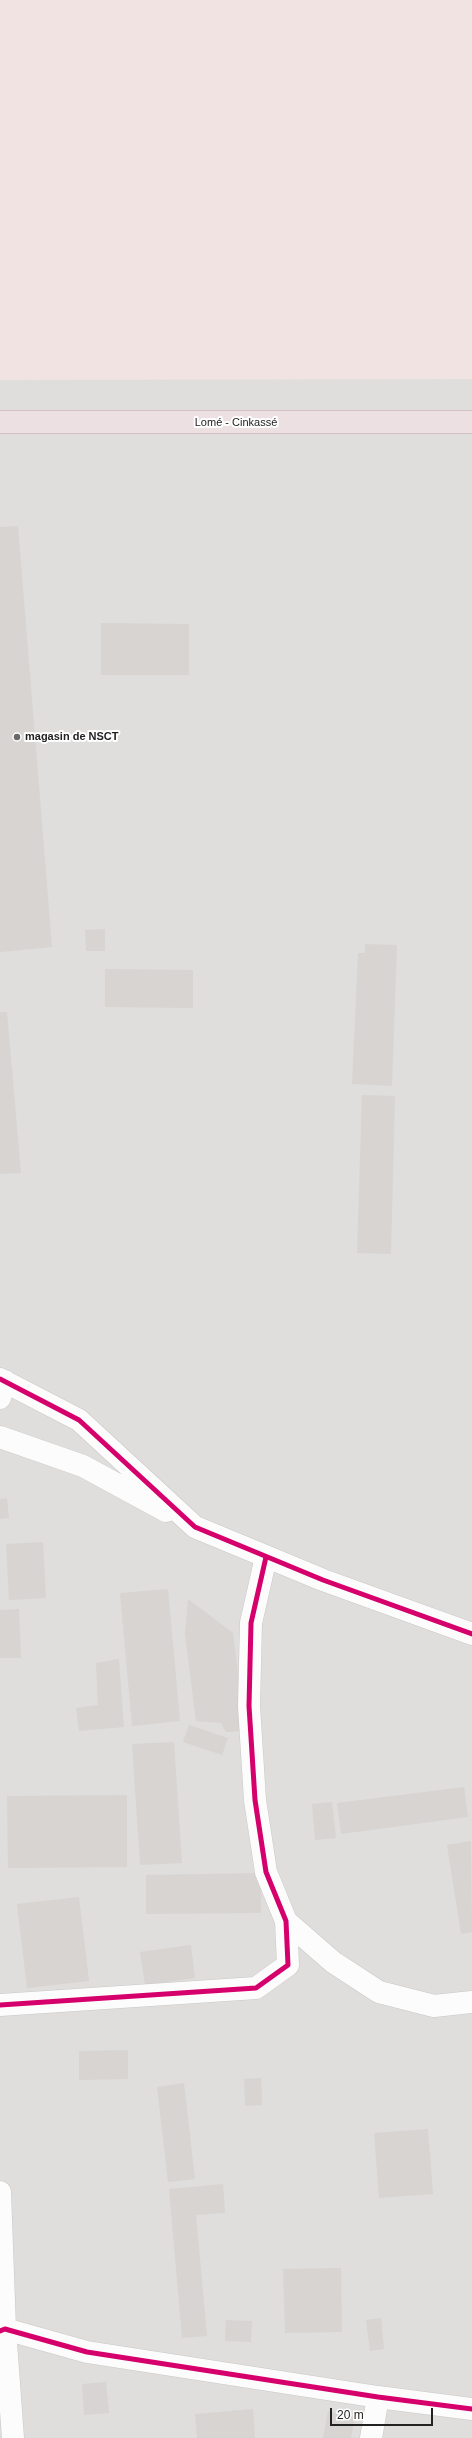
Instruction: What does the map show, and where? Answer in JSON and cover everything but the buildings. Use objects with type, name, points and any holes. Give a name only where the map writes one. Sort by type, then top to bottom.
[{"type":"highway","name":"Lomé - Cinkassé","points":[[0,422],[472,422]]},
{"type":"street","points":[[2,1386],[79,1420],[195,1527]]},
{"type":"street","points":[[0,1437],[83,1466],[195,1527],[266,1557],[472,1634]]},
{"type":"street","points":[[0,2005],[256,1988],[288,1965],[286,1921],[266,1872],[255,1800],[249,1706],[251,1623],[266,1557]]},
{"type":"street","points":[[286,1921],[333,1962],[379,1992],[434,2006],[472,2002]]},
{"type":"street","points":[[0,2192],[2,2330],[13,2438]]},
{"type":"street","points":[[2,2330],[87,2352],[378,2397],[472,2409]]},
{"type":"street","points":[[371,2438],[378,2397]]},
{"type":"shaded area","points":[[0,0],[472,0],[472,2438],[0,2438]]},
{"type":"shaded area","points":[[0,0],[472,0],[472,379],[0,380]]},
{"type":"cycle path","points":[[0,1379],[79,1420],[195,1527],[323,1580],[472,1634]]},
{"type":"cycle path","points":[[0,2005],[256,1988],[288,1965],[286,1921],[266,1872],[255,1800],[249,1706],[251,1623],[266,1557]]},
{"type":"cycle path","points":[[0,2331],[5,2329],[87,2352],[378,2397],[472,2409]]},
{"type":"place","name":"magasin de NSCT","points":[[17,737]]}]
